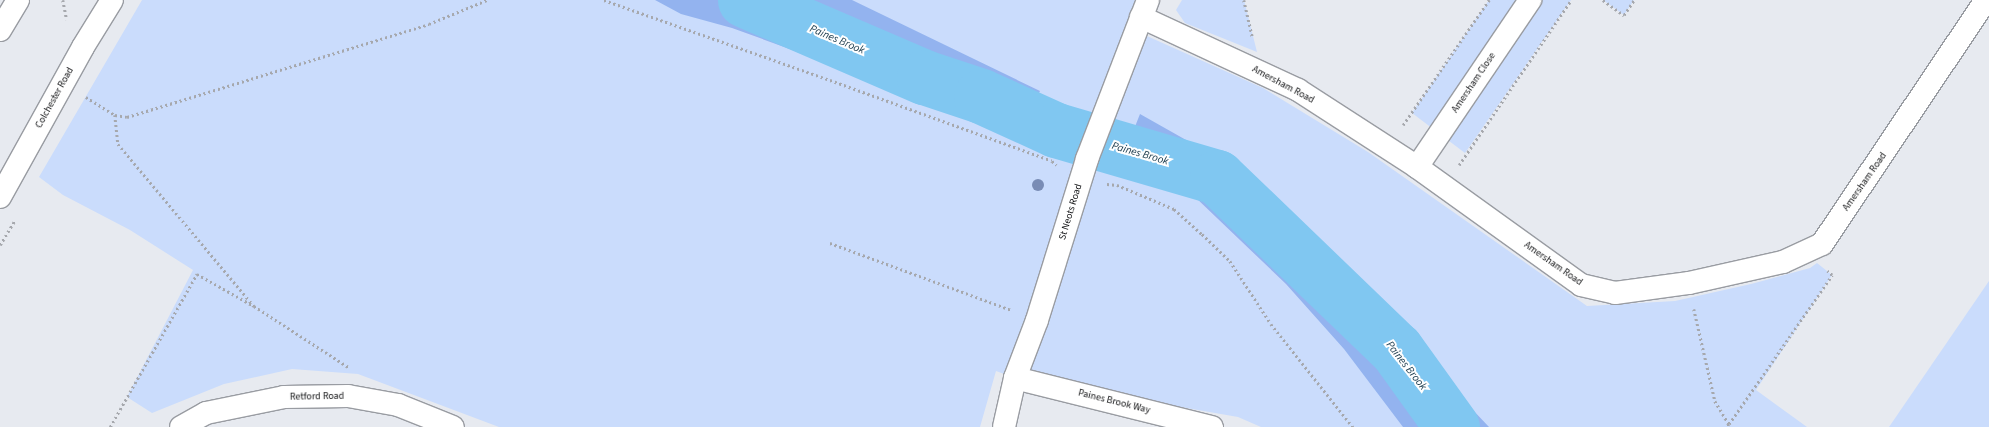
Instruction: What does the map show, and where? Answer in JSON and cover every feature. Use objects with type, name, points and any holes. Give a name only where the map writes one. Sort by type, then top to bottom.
[{"type":"main road","points":[[0,30],[18,0]]},
{"type":"main road","name":"Colchester Road","points":[[0,197],[83,47],[112,0]]},
{"type":"main road","name":"Amersham Close","points":[[1417,167],[1530,0]]},
{"type":"main road","name":"Amersham Road","points":[[1144,8],[1262,73],[1298,90],[1417,167],[1581,285],[1615,293],[1689,283],[1784,262],[1822,244],[1986,0]]},
{"type":"main road","name":"St Neots Road","points":[[1004,427],[1015,378],[1037,320],[1087,159],[1144,8]]},
{"type":"main road","name":"Paines Brook Way","points":[[1015,378],[1212,427]]},
{"type":"main road","name":"Retford Road","points":[[181,427],[206,413],[284,397],[348,396],[398,405],[453,427]]},
{"type":"path","points":[[63,0],[68,22]]},
{"type":"path","points":[[84,96],[115,115],[127,117],[429,24],[487,0]]},
{"type":"path","points":[[604,0],[1052,161],[1062,171]]},
{"type":"path","points":[[1244,0],[1262,73]]},
{"type":"path","points":[[1388,148],[1489,0]]},
{"type":"path","points":[[1447,188],[1465,153],[1571,0]]},
{"type":"path","points":[[1603,0],[1624,14],[1634,0]]},
{"type":"path","points":[[115,115],[118,144],[254,306]]},
{"type":"path","points":[[1103,184],[1117,185],[1174,209],[1230,261],[1271,324],[1353,427]]},
{"type":"path","points":[[830,243],[1037,320]]},
{"type":"path","points":[[1689,283],[1715,402],[1728,426],[1832,275],[1804,252]]},
{"type":"path","points":[[110,427],[197,274],[254,306],[356,373]]},
{"type":"shaded area","points":[[142,0],[1135,0],[1138,32],[1263,88],[1368,152],[1587,306],[1675,301],[1751,284],[1810,268],[1817,263],[1832,275],[1756,390],[1807,427],[1261,427],[1238,417],[1015,378],[996,371],[980,427],[499,427],[358,374],[292,369],[224,384],[152,413],[127,397],[193,270],[130,230],[63,195],[39,177]]},
{"type":"shaded area","points":[[655,0],[852,0],[1040,91],[1020,129],[878,81],[732,28],[681,14]]},
{"type":"shaded area","points":[[1182,0],[1244,0],[1257,52],[1185,23],[1176,10]]},
{"type":"shaded area","points":[[1489,0],[1571,0],[1465,153],[1412,113]]},
{"type":"shaded area","points":[[1603,0],[1634,0],[1624,15]]},
{"type":"shaded area","points":[[1140,114],[1218,158],[1346,265],[1435,370],[1489,427],[1403,427],[1344,349],[1286,284],[1194,196],[1119,167]]},
{"type":"shaded area","points":[[1989,281],[1989,427],[1889,427]]},
{"type":"waterway","name":"Paines Brook","points":[[745,0],[924,77],[981,96],[1056,130],[1217,177],[1396,349],[1452,427]]}]
